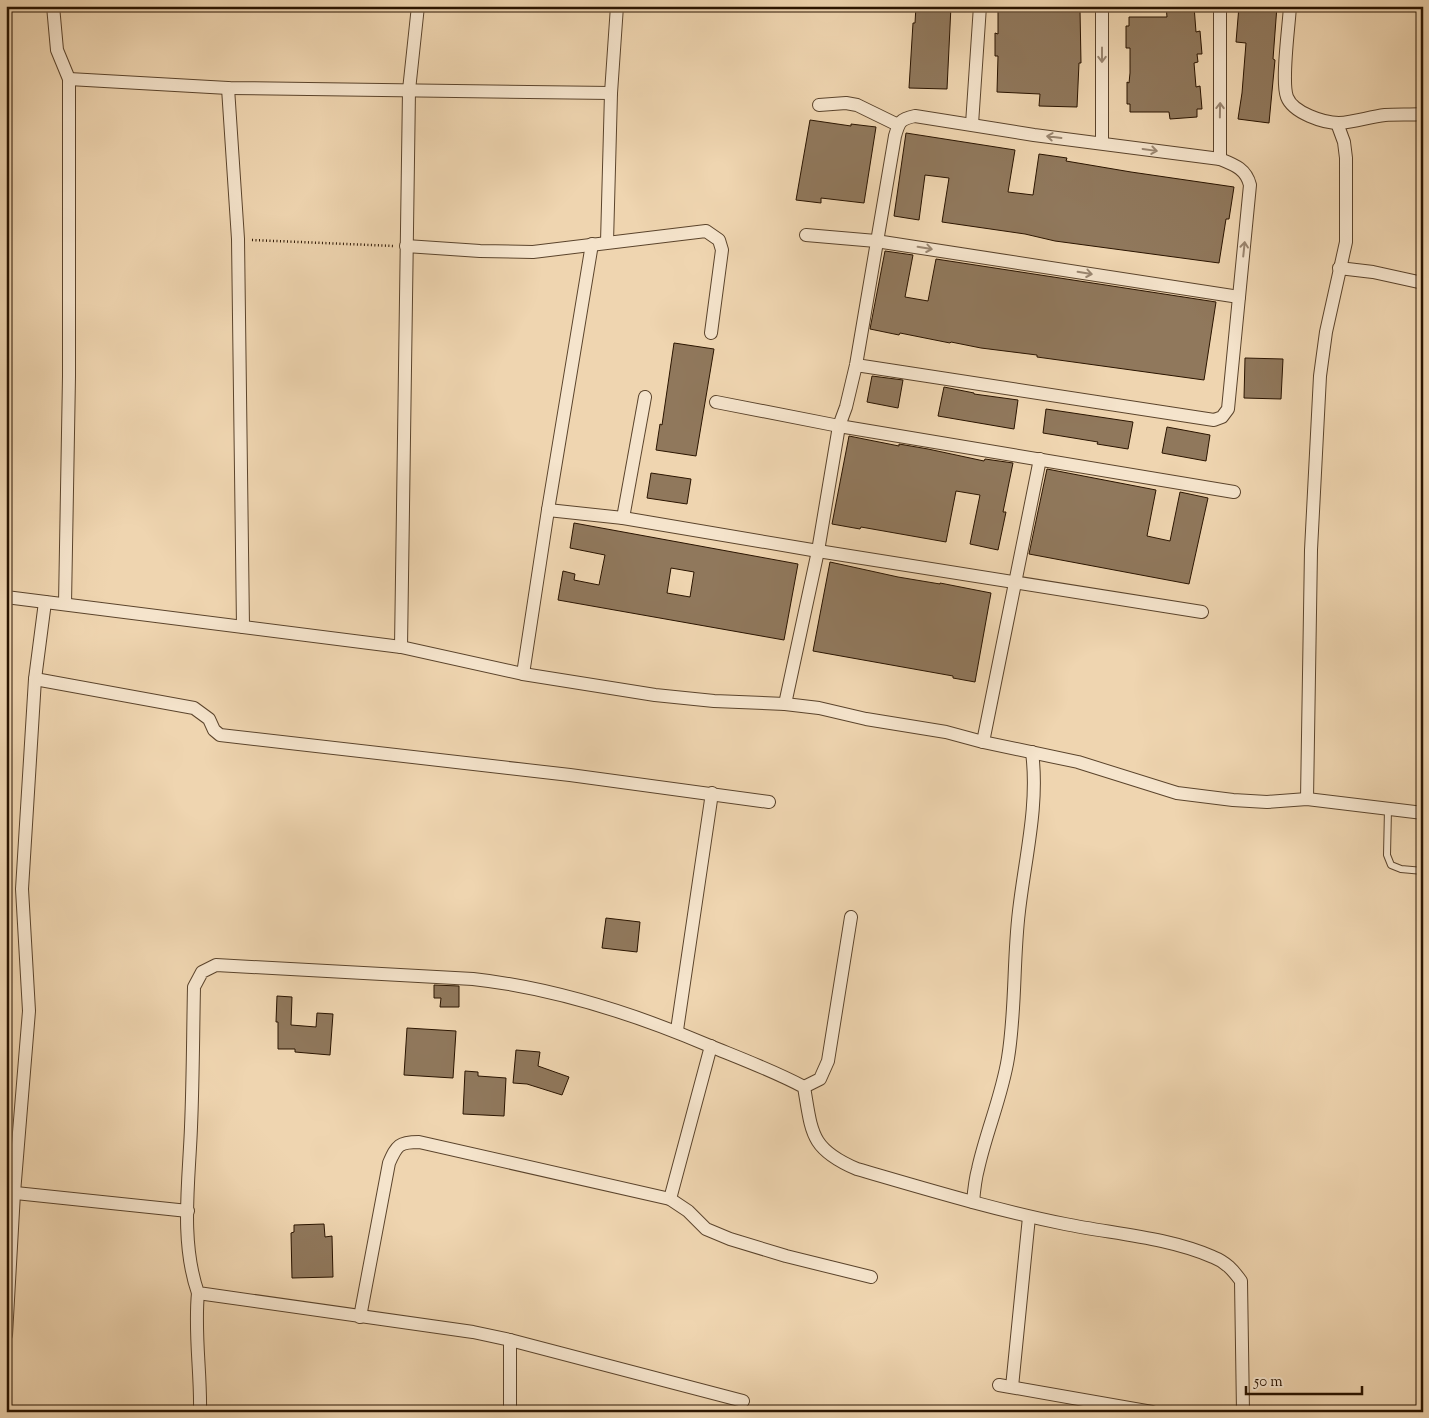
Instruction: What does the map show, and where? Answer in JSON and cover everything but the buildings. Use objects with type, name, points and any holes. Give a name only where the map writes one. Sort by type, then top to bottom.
[{"type":"street","points":[[53,6],[57,50],[69,79],[69,376],[65,604]]},
{"type":"street","points":[[401,647],[409,90],[418,6]]},
{"type":"street","points":[[607,242],[617,6]]},
{"type":"street","points":[[972,124],[980,6]]},
{"type":"street","points":[[1102,6],[1102,143]]},
{"type":"street","points":[[1220,6],[1220,159]]},
{"type":"street","points":[[1290,6],[1285,80],[1286,96],[1292,106],[1301,112],[1337,123],[1385,115],[1423,114]]},
{"type":"street","points":[[69,79],[228,88],[612,93]]},
{"type":"street","points":[[228,88],[238,239],[243,627]]},
{"type":"street","points":[[818,105],[846,103],[857,105],[898,125]]},
{"type":"street","points":[[785,704],[818,551],[839,426],[846,407],[856,365],[876,241],[898,125],[903,118],[915,116],[1034,135],[1220,159],[1238,167],[1248,176],[1250,186],[1228,409],[1222,417],[1214,420],[856,365]]},
{"type":"street","points":[[1307,799],[1311,550],[1320,376],[1326,332],[1346,242],[1346,158],[1344,142],[1337,123]]},
{"type":"street","points":[[406,246],[480,251],[533,252],[706,231],[719,240],[722,250],[711,333]]},
{"type":"street","points":[[806,235],[876,241],[1239,297]]},
{"type":"street","points":[[523,674],[592,244]]},
{"type":"street","points":[[1339,268],[1373,272],[1423,282]]},
{"type":"street","points":[[623,518],[645,397]]},
{"type":"street","points":[[716,402],[839,426],[1234,492]]},
{"type":"street","points":[[983,742],[1040,459]]},
{"type":"street","points":[[548,510],[623,518],[1202,612]]},
{"type":"street","points":[[6,597],[401,647],[523,674],[655,695],[714,701],[785,704],[946,732],[1092,766],[1177,793],[1267,802],[1307,799],[1423,813]]},
{"type":"street","points":[[6,1335],[10,1192],[29,1011],[22,889],[35,679],[45,602]]},
{"type":"street","points":[[35,679],[194,708],[209,719],[214,730],[220,735],[570,775],[769,802]]},
{"type":"street","points":[[973,1202],[977,1170],[1004,1078],[1010,1043],[1019,911],[1029,846],[1033,798],[1034,773],[1032,752]]},
{"type":"street","points":[[677,1030],[712,793]]},
{"type":"street","points":[[804,1087],[820,1079],[828,1061],[851,917]]},
{"type":"street","points":[[200,1412],[196,1343],[198,1294],[191,1273],[188,1211],[194,986],[202,972],[216,965],[473,979],[510,983],[581,1000],[677,1030],[776,1072],[804,1087]]},
{"type":"street","points":[[670,1199],[711,1046]]},
{"type":"street","points":[[804,1087],[814,1137],[823,1149],[837,1160],[857,1169],[1029,1216],[1173,1244],[1214,1257],[1232,1267],[1241,1281],[1243,1412]]},
{"type":"street","points":[[360,1317],[389,1163],[395,1150],[405,1142],[419,1142],[670,1199],[688,1211],[706,1229],[730,1239],[786,1256],[871,1277]]},
{"type":"street","points":[[10,1192],[188,1211]]},
{"type":"street","points":[[1029,1216],[1005,1386],[1152,1412]]},
{"type":"street","points":[[198,1294],[473,1332],[510,1340],[743,1402]]},
{"type":"street","points":[[510,1340],[510,1412]]},
{"type":"lane","points":[[1388,809],[1387,855],[1391,865],[1401,869],[1423,871]]},
{"type":"path","points":[[238,239],[406,246]]}]
